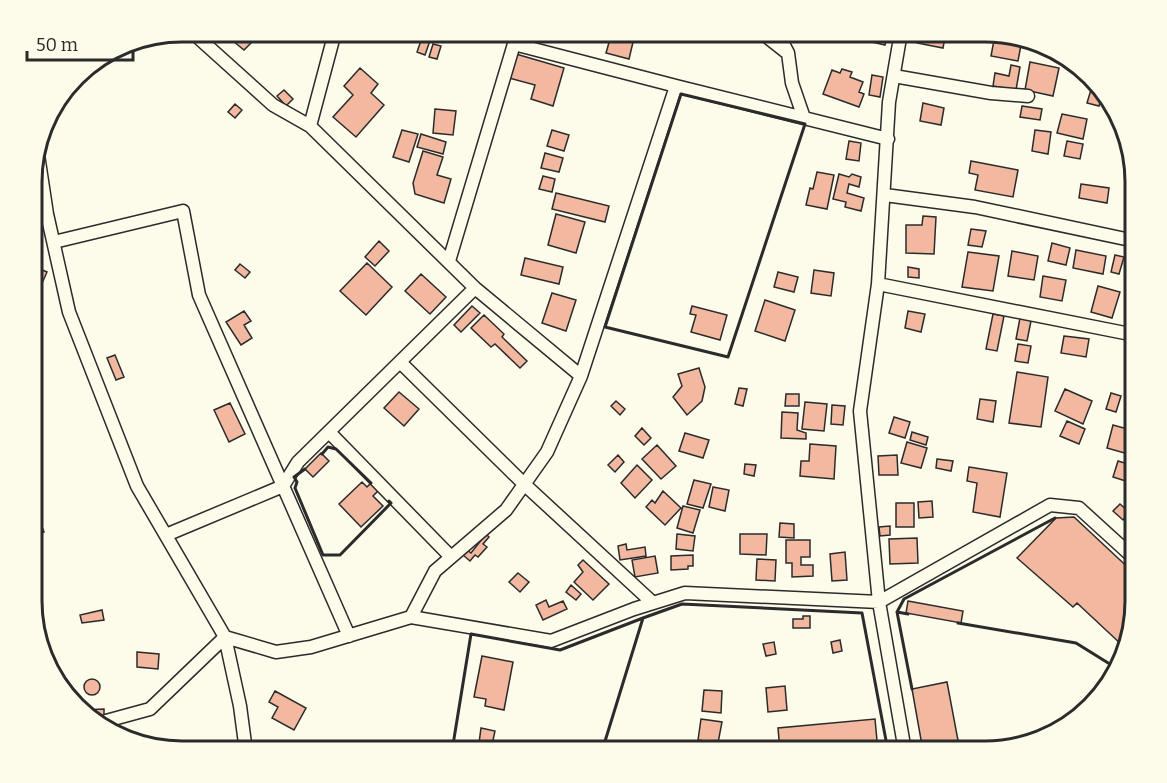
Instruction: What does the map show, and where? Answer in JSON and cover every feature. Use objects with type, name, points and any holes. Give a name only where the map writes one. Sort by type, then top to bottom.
[{"type":"street","points":[[203,42],[273,105],[310,126],[475,288],[581,376]]},
{"type":"street","points":[[310,126],[332,42]]},
{"type":"street","points":[[774,42],[788,53]]},
{"type":"street","points":[[782,42],[788,53],[792,83],[804,118]]},
{"type":"street","points":[[899,42],[890,102],[878,284],[860,411],[879,602],[903,741]]},
{"type":"street","points":[[449,261],[514,44],[888,139]]},
{"type":"street","points":[[894,76],[991,93],[1028,96]]},
{"type":"street","points":[[411,617],[435,571],[506,510],[547,452],[581,376],[676,86]]},
{"type":"street","points":[[42,177],[69,312],[137,486],[225,637],[240,706],[245,741]]},
{"type":"street","points":[[885,195],[975,207],[1125,240]]},
{"type":"street","points":[[54,242],[183,211],[199,296],[349,636]]},
{"type":"street","points":[[878,284],[1125,333]]},
{"type":"street","points":[[166,535],[283,486],[298,462],[475,288]]},
{"type":"street","points":[[400,362],[524,484],[653,603]]},
{"type":"street","points":[[329,432],[451,557]]},
{"type":"street","points":[[225,637],[276,652],[311,647],[411,617],[551,641],[685,593],[879,602],[1050,505],[1079,508],[1125,550]]},
{"type":"street","points":[[110,721],[150,709],[225,637]]},
{"type":"building","points":[[234,42],[252,42],[244,50]]},
{"type":"building","points":[[420,42],[430,42],[425,55],[417,52]]},
{"type":"building","points":[[609,42],[633,42],[629,59],[606,53]]},
{"type":"building","points":[[917,42],[944,42],[943,48]]},
{"type":"building","points":[[994,42],[1021,47],[1018,61],[991,56]]},
{"type":"building","points":[[433,44],[441,46],[437,59],[429,57]]},
{"type":"building","points":[[516,54],[564,68],[553,106],[531,99],[535,85],[509,78]]},
{"type":"building","points":[[1030,62],[1059,68],[1053,96],[1025,90]]},
{"type":"building","points":[[1011,65],[1020,67],[1016,90],[993,86],[995,73],[1009,76]]},
{"type":"building","points":[[360,68],[378,84],[371,93],[384,105],[356,137],[333,117],[353,95],[344,86]]},
{"type":"building","points":[[842,69],[852,72],[850,77],[863,82],[859,92],[864,94],[859,107],[823,94],[832,70],[840,73]]},
{"type":"building","points":[[872,75],[883,77],[880,97],[869,95]]},
{"type":"building","points":[[284,90],[293,99],[286,106],[277,96]]},
{"type":"building","points":[[1091,91],[1100,103],[1099,106],[1087,103]]},
{"type":"building","points":[[923,103],[944,108],[941,125],[920,121]]},
{"type":"building","points":[[235,104],[242,110],[235,118],[228,112]]},
{"type":"building","points":[[1022,106],[1042,109],[1040,120],[1020,117]]},
{"type":"building","points":[[435,109],[456,111],[453,135],[433,133]]},
{"type":"building","points":[[1062,114],[1087,119],[1083,139],[1057,133]]},
{"type":"building","points":[[402,130],[418,134],[409,162],[393,157]]},
{"type":"building","points":[[552,130],[569,135],[564,151],[547,146]]},
{"type":"building","points":[[1035,130],[1051,132],[1048,154],[1032,151]]},
{"type":"building","points":[[421,134],[446,142],[443,154],[417,147]]},
{"type":"building","points":[[849,141],[861,143],[859,161],[846,159]]},
{"type":"building","points":[[1067,141],[1083,144],[1080,159],[1064,156]]},
{"type":"building","points":[[423,151],[443,157],[437,175],[451,179],[444,203],[415,194],[413,183]]},
{"type":"building","points":[[545,153],[563,158],[559,172],[541,168]]},
{"type":"building","points":[[971,161],[1018,170],[1013,197],[975,190],[978,175],[969,173]]},
{"type":"building","points":[[817,172],[834,175],[827,209],[806,205]]},
{"type":"building","points":[[839,174],[861,177],[859,187],[849,184],[847,193],[864,198],[861,211],[845,207],[846,202],[833,199]]},
{"type":"building","points":[[543,176],[555,179],[552,192],[539,189]]},
{"type":"building","points":[[1081,184],[1109,188],[1107,203],[1079,198]]},
{"type":"building","points":[[556,193],[609,206],[605,222],[552,209]]},
{"type":"building","points":[[556,214],[585,222],[576,253],[548,245]]},
{"type":"building","points":[[923,216],[936,217],[934,254],[906,253],[906,225],[922,225]]},
{"type":"building","points":[[971,229],[986,231],[982,247],[968,245]]},
{"type":"building","points":[[379,241],[389,251],[375,266],[365,257]]},
{"type":"building","points":[[1052,243],[1070,248],[1066,265],[1048,261]]},
{"type":"building","points":[[1076,250],[1106,256],[1103,274],[1073,268]]},
{"type":"building","points":[[1012,251],[1038,256],[1034,280],[1008,276]]},
{"type":"building","points":[[968,252],[999,256],[993,291],[962,287]]},
{"type":"building","points":[[1115,255],[1124,257],[1119,274],[1111,272]]},
{"type":"building","points":[[525,258],[563,267],[559,284],[521,275]]},
{"type":"building","points":[[367,263],[392,287],[366,315],[340,291]]},
{"type":"building","points":[[240,264],[250,272],[245,278],[235,270]]},
{"type":"building","points":[[908,267],[919,269],[919,278],[908,277]]},
{"type":"building","points":[[42,270],[47,272],[42,283]]},
{"type":"building","points":[[814,270],[834,273],[831,296],[811,293]]},
{"type":"building","points":[[778,272],[798,277],[794,292],[774,287]]},
{"type":"building","points":[[421,274],[446,297],[430,314],[405,291]]},
{"type":"building","points":[[1043,276],[1066,280],[1062,301],[1040,297]]},
{"type":"building","points":[[1098,286],[1120,292],[1112,318],[1091,312]]},
{"type":"building","points":[[552,293],[576,300],[566,331],[542,323]]},
{"type":"building","points":[[765,300],[795,310],[785,341],[755,331]]},
{"type":"building","points":[[472,306],[480,313],[461,332],[454,325]]},
{"type":"building","points":[[692,306],[727,315],[720,340],[691,332],[696,315],[690,314]]},
{"type":"building","points":[[244,311],[251,321],[244,325],[252,338],[241,345],[226,322]]},
{"type":"building","points":[[908,311],[925,314],[921,332],[905,328]]},
{"type":"building","points":[[993,314],[1004,316],[997,351],[986,349]]},
{"type":"building","points":[[484,315],[504,334],[502,337],[527,361],[520,368],[495,344],[491,347],[471,328]]},
{"type":"building","points":[[1020,318],[1031,321],[1027,341],[1016,339]]},
{"type":"building","points":[[1064,336],[1089,339],[1086,357],[1061,353]]},
{"type":"building","points":[[1018,344],[1031,346],[1028,363],[1015,361]]},
{"type":"building","points":[[115,355],[124,377],[116,380],[107,358]]},
{"type":"building","points":[[699,368],[705,387],[702,401],[687,415],[673,397],[682,386],[678,374]]},
{"type":"building","points":[[1017,372],[1048,377],[1041,427],[1009,423]]},
{"type":"building","points":[[739,388],[747,389],[743,406],[735,404]]},
{"type":"building","points":[[1065,389],[1092,401],[1083,424],[1055,411]]},
{"type":"building","points":[[399,392],[419,409],[404,426],[384,408]]},
{"type":"building","points":[[1111,393],[1121,396],[1116,412],[1106,409]]},
{"type":"building","points":[[786,394],[799,394],[799,406],[785,406]]},
{"type":"building","points":[[980,399],[996,401],[993,422],[977,419]]},
{"type":"building","points":[[616,401],[625,409],[620,415],[611,406]]},
{"type":"building","points":[[805,402],[827,404],[824,431],[802,429]]},
{"type":"building","points":[[230,403],[245,434],[229,442],[214,410]]},
{"type":"building","points":[[832,405],[845,406],[843,425],[831,424]]},
{"type":"building","points":[[782,412],[798,413],[797,430],[806,433],[806,439],[781,438]]},
{"type":"building","points":[[894,417],[910,422],[905,438],[889,433]]},
{"type":"building","points":[[1067,421],[1085,429],[1079,444],[1060,436]]},
{"type":"building","points":[[1113,425],[1125,428],[1125,453],[1107,448]]},
{"type":"building","points":[[642,428],[651,438],[644,445],[635,436]]},
{"type":"building","points":[[912,432],[928,437],[926,445],[910,440]]},
{"type":"building","points":[[685,433],[709,440],[703,458],[679,451]]},
{"type":"building","points":[[907,442],[927,448],[921,468],[901,463]]},
{"type":"building","points":[[810,444],[836,446],[834,479],[800,476],[801,461],[809,461]]},
{"type":"building","points":[[657,445],[676,466],[661,479],[642,459]]},
{"type":"building","points":[[321,453],[329,461],[313,477],[305,469]]},
{"type":"building","points":[[618,455],[624,462],[615,472],[608,465]]},
{"type":"building","points":[[897,455],[898,475],[879,475],[878,456]]},
{"type":"building","points":[[937,459],[953,461],[951,471],[936,468]]},
{"type":"building","points":[[1118,461],[1125,463],[1125,481],[1113,477]]},
{"type":"building","points":[[745,464],[756,465],[754,476],[744,474]]},
{"type":"building","points":[[637,465],[652,480],[635,498],[621,483]]},
{"type":"building","points":[[969,467],[1007,473],[1000,517],[973,512],[977,483],[967,481]]},
{"type":"building","points":[[694,480],[711,484],[703,508],[687,504]]},
{"type":"building","points":[[362,482],[367,487],[372,482],[380,489],[373,496],[383,506],[361,527],[339,504]]},
{"type":"building","points":[[713,487],[729,490],[725,511],[709,507]]},
{"type":"building","points":[[663,491],[681,508],[665,525],[646,507],[652,500],[655,503]]},
{"type":"building","points":[[932,501],[933,517],[919,518],[918,502]]},
{"type":"building","points":[[896,503],[914,503],[914,527],[896,527]]},
{"type":"building","points":[[1120,504],[1125,508],[1125,517],[1123,520],[1113,511]]},
{"type":"building","points":[[683,506],[700,510],[693,533],[677,528]]},
{"type":"building","points":[[1074,517],[1125,565],[1125,610],[1119,642],[1077,603],[1073,607],[1017,558],[1056,518]]},
{"type":"building","points":[[780,523],[794,524],[794,538],[779,537]]},
{"type":"building","points":[[890,526],[890,535],[880,536],[879,527]]},
{"type":"building","points":[[486,534],[489,537],[483,544],[487,547],[478,557],[475,555],[470,561],[463,555],[467,550],[471,553]]},
{"type":"building","points":[[677,534],[695,536],[693,551],[676,549]]},
{"type":"building","points":[[740,534],[767,534],[766,555],[740,554]]},
{"type":"building","points":[[917,538],[918,563],[890,564],[889,539]]},
{"type":"building","points":[[786,540],[810,540],[810,557],[801,557],[801,565],[813,565],[813,576],[792,577],[792,563],[786,563]]},
{"type":"building","points":[[626,544],[627,550],[645,547],[646,556],[620,560],[618,546]]},
{"type":"building","points":[[845,552],[847,580],[832,581],[830,554]]},
{"type":"building","points":[[693,555],[693,566],[688,566],[688,569],[671,570],[671,556]]},
{"type":"building","points":[[655,556],[658,573],[635,577],[632,560]]},
{"type":"building","points":[[757,559],[776,560],[775,581],[756,580]]},
{"type":"building","points":[[583,560],[609,584],[593,600],[574,582],[583,572],[578,565]]},
{"type":"building","points":[[518,573],[529,582],[520,592],[509,582]]},
{"type":"building","points":[[571,585],[581,594],[576,600],[566,592]]},
{"type":"building","points":[[546,600],[549,607],[563,601],[567,609],[543,620],[536,605]]},
{"type":"building","points":[[908,601],[963,611],[961,623],[906,613]]},
{"type":"building","points":[[102,610],[104,620],[82,623],[80,615]]},
{"type":"building","points":[[803,616],[810,616],[810,628],[793,628],[793,619],[803,619]]},
{"type":"building","points":[[840,640],[842,651],[833,653],[831,642]]},
{"type":"building","points":[[774,642],[776,654],[766,656],[763,644]]},
{"type":"building","points":[[137,652],[159,654],[158,669],[137,667]]},
{"type":"building","points":[[482,656],[513,662],[504,710],[485,706],[486,699],[474,697]]},
{"type":"building","points":[[92,679],[98,681],[100,687],[98,693],[92,695],[86,693],[84,687],[86,681]]},
{"type":"building","points":[[947,682],[958,741],[921,741],[912,689]]},
{"type":"building","points":[[785,686],[787,710],[768,712],[766,688]]},
{"type":"building","points":[[704,690],[722,691],[721,713],[702,711]]},
{"type":"building","points":[[275,691],[306,708],[294,730],[272,718],[278,707],[269,702]]},
{"type":"building","points":[[94,709],[104,709],[104,715],[103,716]]},
{"type":"building","points":[[701,719],[722,722],[718,741],[698,740]]},
{"type":"building","points":[[875,719],[877,741],[779,741],[778,728]]},
{"type":"building","points":[[481,728],[495,731],[493,741],[479,741]]},
{"type":"wall","points":[[681,94],[805,124],[728,357],[605,327],[681,94]]},
{"type":"wall","points":[[322,454],[328,447],[336,449],[371,483]]},
{"type":"wall","points":[[305,469],[294,477],[297,482],[295,488],[323,555],[340,555],[391,503],[389,501]]},
{"type":"wall","points":[[897,612],[904,599],[1055,518]]},
{"type":"wall","points":[[605,741],[643,618],[682,604],[862,613],[886,741]]},
{"type":"wall","points":[[908,614],[897,612],[912,689]]},
{"type":"wall","points":[[454,741],[471,634],[560,650],[643,618]]},
{"type":"wall","points":[[958,623],[1076,643],[1110,664]]}]
